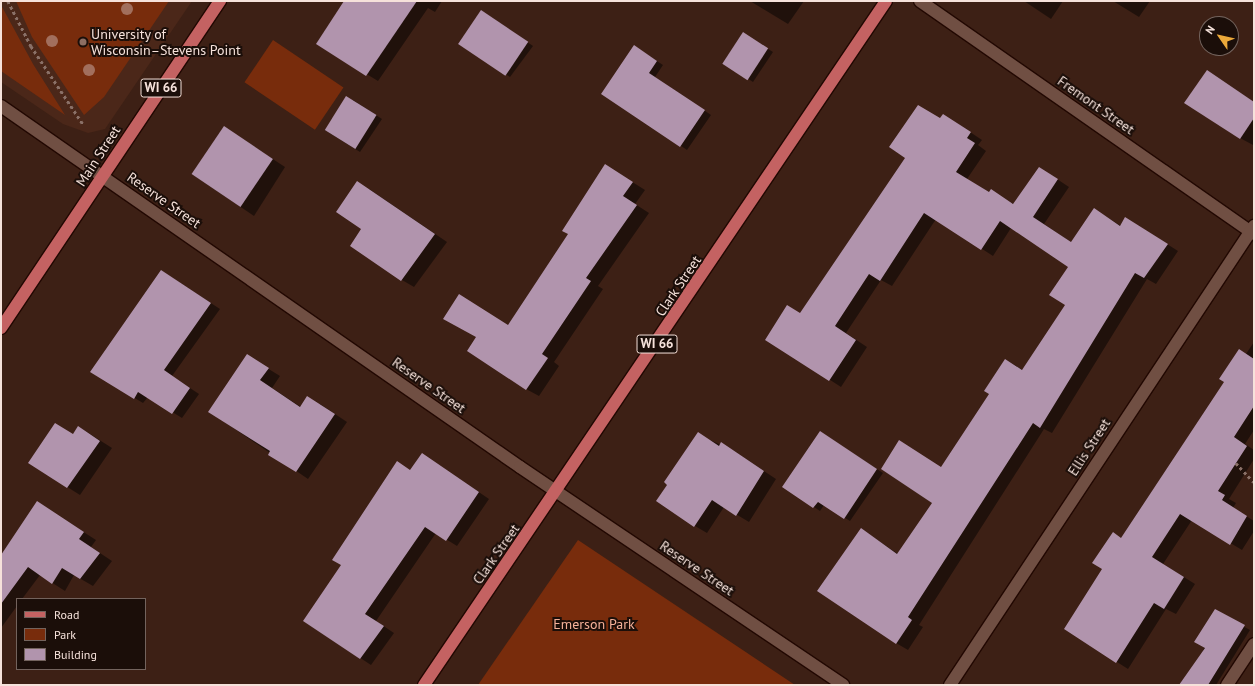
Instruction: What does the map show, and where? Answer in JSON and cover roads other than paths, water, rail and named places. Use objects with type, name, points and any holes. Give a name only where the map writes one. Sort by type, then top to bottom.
[{"type":"main road","name":"Main Street","points":[[1,328],[220,1]]},
{"type":"main road","name":"Clark Street","points":[[424,685],[557,492],[886,1]]},
{"type":"street","name":"Fremont Street","points":[[920,1],[1253,230]]},
{"type":"street","name":"Reserve Street","points":[[1,106],[103,175],[557,492],[843,685]]},
{"type":"street","name":"Ellis Street","points":[[950,685],[1253,230]]},
{"type":"street","points":[[1226,685],[1254,644]]},
{"type":"place","name":"University of Wisconsin–Stevens Point","points":[[83,42]]},
{"type":"park label","name":"Emerson Park","points":[[594,624]]}]
